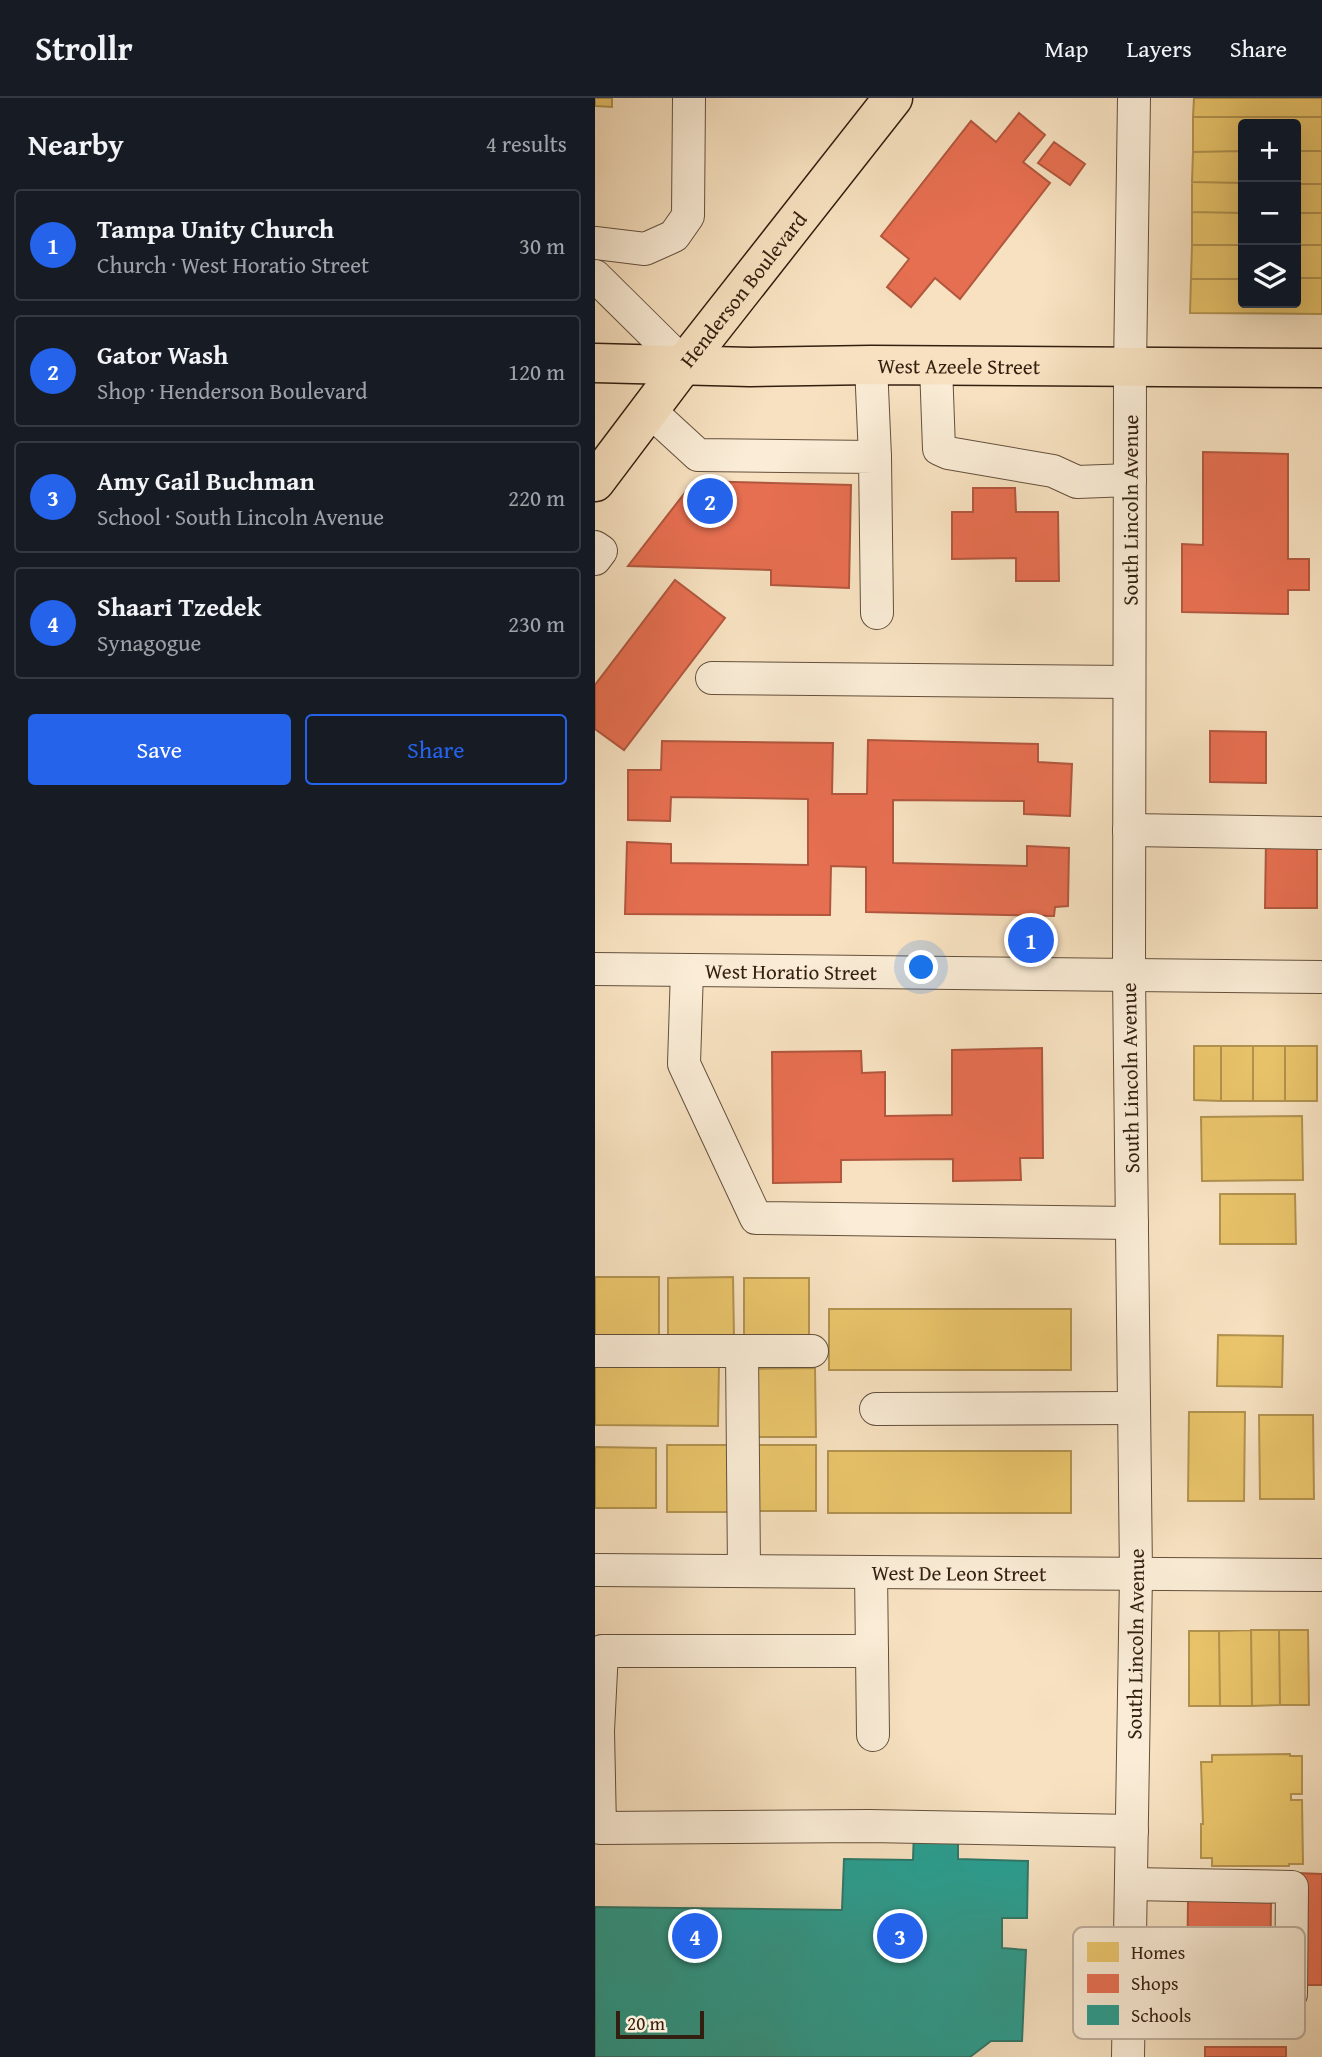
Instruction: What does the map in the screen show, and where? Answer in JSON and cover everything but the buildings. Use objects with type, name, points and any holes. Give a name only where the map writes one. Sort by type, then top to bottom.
[{"type":"main road","name":"Henderson Boulevard","points":[[595,482],[893,98]]},
{"type":"main road","name":"West Azeele Street","points":[[595,363],[750,367],[871,365],[1322,368]]},
{"type":"street","points":[[595,243],[645,248],[674,236],[688,216],[689,98]]},
{"type":"street","name":"South Lincoln Avenue","points":[[1130,1927],[1136,1574],[1129,975],[1130,368],[1134,98]]},
{"type":"street","points":[[595,276],[684,364]]},
{"type":"street","points":[[871,365],[877,613]]},
{"type":"street","points":[[936,366],[939,449],[948,453],[1053,471],[1077,482],[1130,480]]},
{"type":"street","points":[[649,410],[698,455],[874,457]]},
{"type":"street","points":[[595,547],[601,551],[595,559]]},
{"type":"street","points":[[712,678],[1129,682]]},
{"type":"street","points":[[1129,830],[1320,833]]},
{"type":"street","name":"West Horatio Street","points":[[595,969],[1322,977]]},
{"type":"street","points":[[687,970],[684,1064],[756,1218],[1132,1223]]},
{"type":"street","points":[[595,1351],[812,1351]]},
{"type":"street","points":[[742,1351],[744,1571]]},
{"type":"street","points":[[876,1409],[1134,1408]]},
{"type":"street","name":"West De Leon Street","points":[[595,1570],[1322,1575]]},
{"type":"street","points":[[871,1572],[873,1735]]},
{"type":"street","points":[[872,1651],[602,1651],[598,1731],[600,1828],[869,1826],[1132,1831]]},
{"type":"street","points":[[1131,1884],[1292,1887],[1292,1927]]},
{"type":"street","name":"South Lincoln Avenue","points":[[1128,2039],[1128,2057]]},
{"type":"place","name":"Gator Wash","points":[[710,501]]},
{"type":"place","name":"Tampa Unity Church","points":[[1031,940]]},
{"type":"place","name":"Shaari Tzedek","points":[[695,1936]]},
{"type":"place","name":"Amy Gail Buchman","points":[[900,1936]]}]
